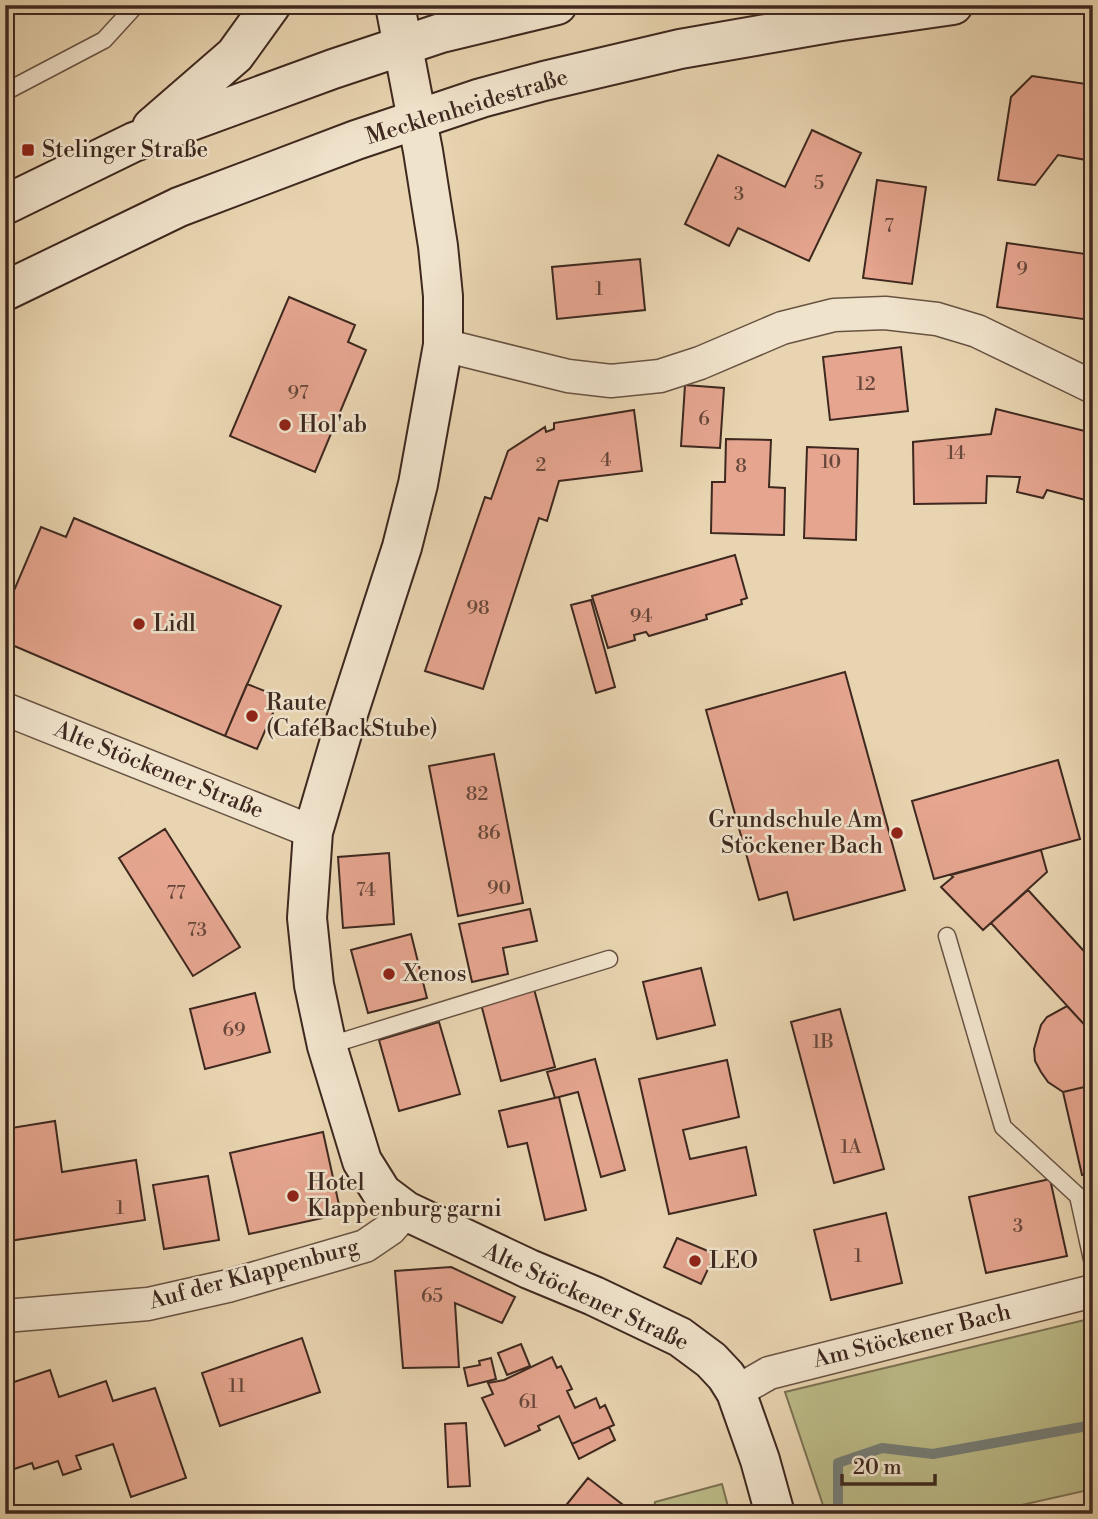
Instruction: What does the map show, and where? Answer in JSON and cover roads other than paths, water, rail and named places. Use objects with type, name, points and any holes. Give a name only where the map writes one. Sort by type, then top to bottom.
[{"type":"main road","points":[[134,142],[235,55],[271,5]]},
{"type":"main road","points":[[395,5],[417,120]]},
{"type":"main road","points":[[5,205],[134,142],[402,44],[557,5]]},
{"type":"main road","name":"Mecklenheidestraße","points":[[5,291],[179,207],[469,102],[544,81],[680,50],[835,22],[953,5]]},
{"type":"main road","name":"Alte Stöckener Straße","points":[[417,120],[438,247],[443,296],[443,345],[418,484],[402,547],[313,832],[307,918],[314,985],[327,1046],[362,1161],[382,1193],[406,1211],[680,1337],[711,1360],[736,1392],[760,1460],[775,1514]]},
{"type":"street","points":[[443,345],[568,376],[611,381],[660,376],[699,363],[782,328],[834,315],[885,313],[937,319],[977,331],[1093,387]]},
{"type":"street","name":"Alte Stöckener Straße","points":[[5,709],[313,832]]},
{"type":"street","name":"Auf der Klappenburg","points":[[5,1316],[148,1304],[228,1286],[365,1246],[390,1229],[406,1211]]},
{"type":"street","name":"Am Stöckener Bach","points":[[736,1392],[769,1373],[1093,1291]]},
{"type":"lane","points":[[5,92],[104,40],[136,5]]},
{"type":"lane","points":[[947,936],[1003,1127],[1078,1196],[1093,1264]]},
{"type":"lane","points":[[327,1046],[609,959]]},
{"type":"waterway","points":[[826,1512],[838,1510],[838,1463],[882,1448],[933,1454],[1093,1425]]},
{"type":"place","name":"Stelinger Straße","points":[[28,150]]},
{"type":"place","name":"Hol'ab","points":[[285,425]]},
{"type":"place","name":"Lidl","points":[[139,624]]},
{"type":"place","name":"Raute (CaféBackStube)","points":[[252,716]]},
{"type":"place","name":"Grundschule Am Stöckener Bach","points":[[897,833]]},
{"type":"place","name":"Xenos","points":[[389,974]]},
{"type":"place","name":"Hotel Klappenburg garni","points":[[293,1196]]},
{"type":"place","name":"LEO","points":[[695,1261]]}]
